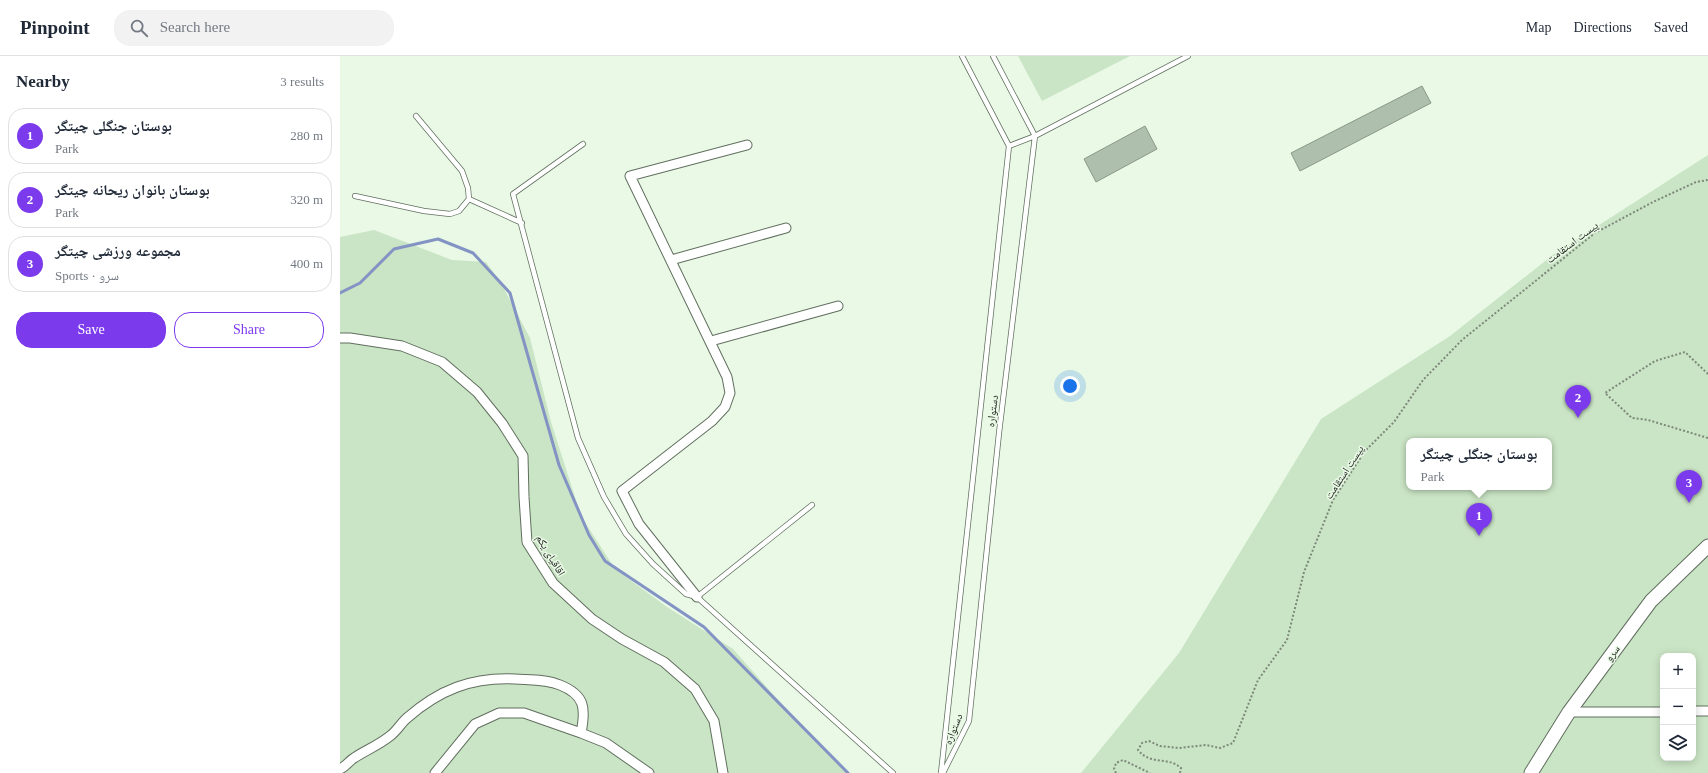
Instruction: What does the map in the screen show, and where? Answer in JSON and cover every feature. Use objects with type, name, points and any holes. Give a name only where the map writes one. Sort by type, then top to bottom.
[{"type":"street","points":[[697,597],[671,562],[639,524],[622,491],[712,421],[725,407],[730,393],[727,377],[711,341],[630,176],[748,145]]},
{"type":"street","points":[[670,260],[786,228]]},
{"type":"street","points":[[711,341],[838,306]]},
{"type":"street","name":"اقاقیای یکم","points":[[340,338],[350,338],[402,346],[442,362],[477,392],[502,423],[523,456],[527,542],[553,583],[592,619],[622,639],[664,662],[695,689],[714,721],[723,773]]},
{"type":"street","name":"سرو","points":[[1531,773],[1569,712],[1651,601],[1708,546]]},
{"type":"street","points":[[340,769],[354,758],[392,735],[405,720],[427,702],[449,689],[477,682],[508,679],[554,682],[572,690],[582,702],[584,716],[581,733]]},
{"type":"street","points":[[1569,712],[1660,712]]},
{"type":"street","points":[[1696,712],[1708,712]]},
{"type":"street","points":[[435,773],[475,724],[499,713],[524,713],[581,733],[606,743],[649,773]]},
{"type":"lane","points":[[942,773],[1010,146],[962,56]]},
{"type":"lane","points":[[993,56],[1035,136]]},
{"type":"lane","points":[[1010,146],[1035,136],[1188,56]]},
{"type":"lane","points":[[355,196],[424,211],[450,214],[459,211],[469,199],[468,188],[462,170],[416,116]]},
{"type":"lane","name":"دستواره","points":[[942,773],[969,721],[998,440],[1035,136]]},
{"type":"lane","points":[[583,144],[513,194],[578,438],[604,497],[626,534],[653,564],[686,594],[697,597],[893,773]]},
{"type":"lane","points":[[469,199],[522,224]]},
{"type":"lane","points":[[697,597],[812,505]]},
{"type":"path","name":"پیست استقامت","points":[[1180,773],[1181,768],[1175,763],[1153,760],[1144,757],[1138,750],[1142,743],[1149,741],[1160,746],[1179,748],[1206,745],[1220,748],[1233,743],[1258,680],[1287,640],[1304,572],[1333,500],[1365,451],[1394,422],[1423,380],[1462,340],[1595,233],[1652,202],[1696,182],[1708,180]]},
{"type":"path","points":[[1708,374],[1685,352],[1655,361],[1605,393],[1632,418],[1648,420],[1708,438]]},
{"type":"path","points":[[1116,773],[1114,769],[1116,763],[1123,760],[1150,773]]},
{"type":"green space","points":[[1018,56],[1130,56],[1042,101]]},
{"type":"green space","points":[[1708,155],[1708,773],[1081,773],[1179,653],[1321,419],[1450,336],[1554,254]]},
{"type":"green space","points":[[374,230],[452,260],[486,262],[501,283],[530,338],[551,422],[581,516],[615,569],[667,607],[733,649],[780,702],[849,773],[340,773],[340,237]]},
{"type":"building","points":[[1422,86],[1431,103],[1300,171],[1291,153]]},
{"type":"building","points":[[1145,126],[1157,149],[1096,182],[1084,159]]},
{"type":"waterway","points":[[340,293],[360,283],[394,249],[438,239],[473,253],[510,293],[559,465],[589,535],[605,561],[704,627],[848,773]]},
{"type":"place","name":"بوستان بانوان ریحانه چیتگر","points":[[1578,418]]},
{"type":"place","name":"مجموعه ورزشی چیتگر","points":[[1689,503]]},
{"type":"place","name":"بوستان جنگلی چیتگر","points":[[1479,536]]}]
